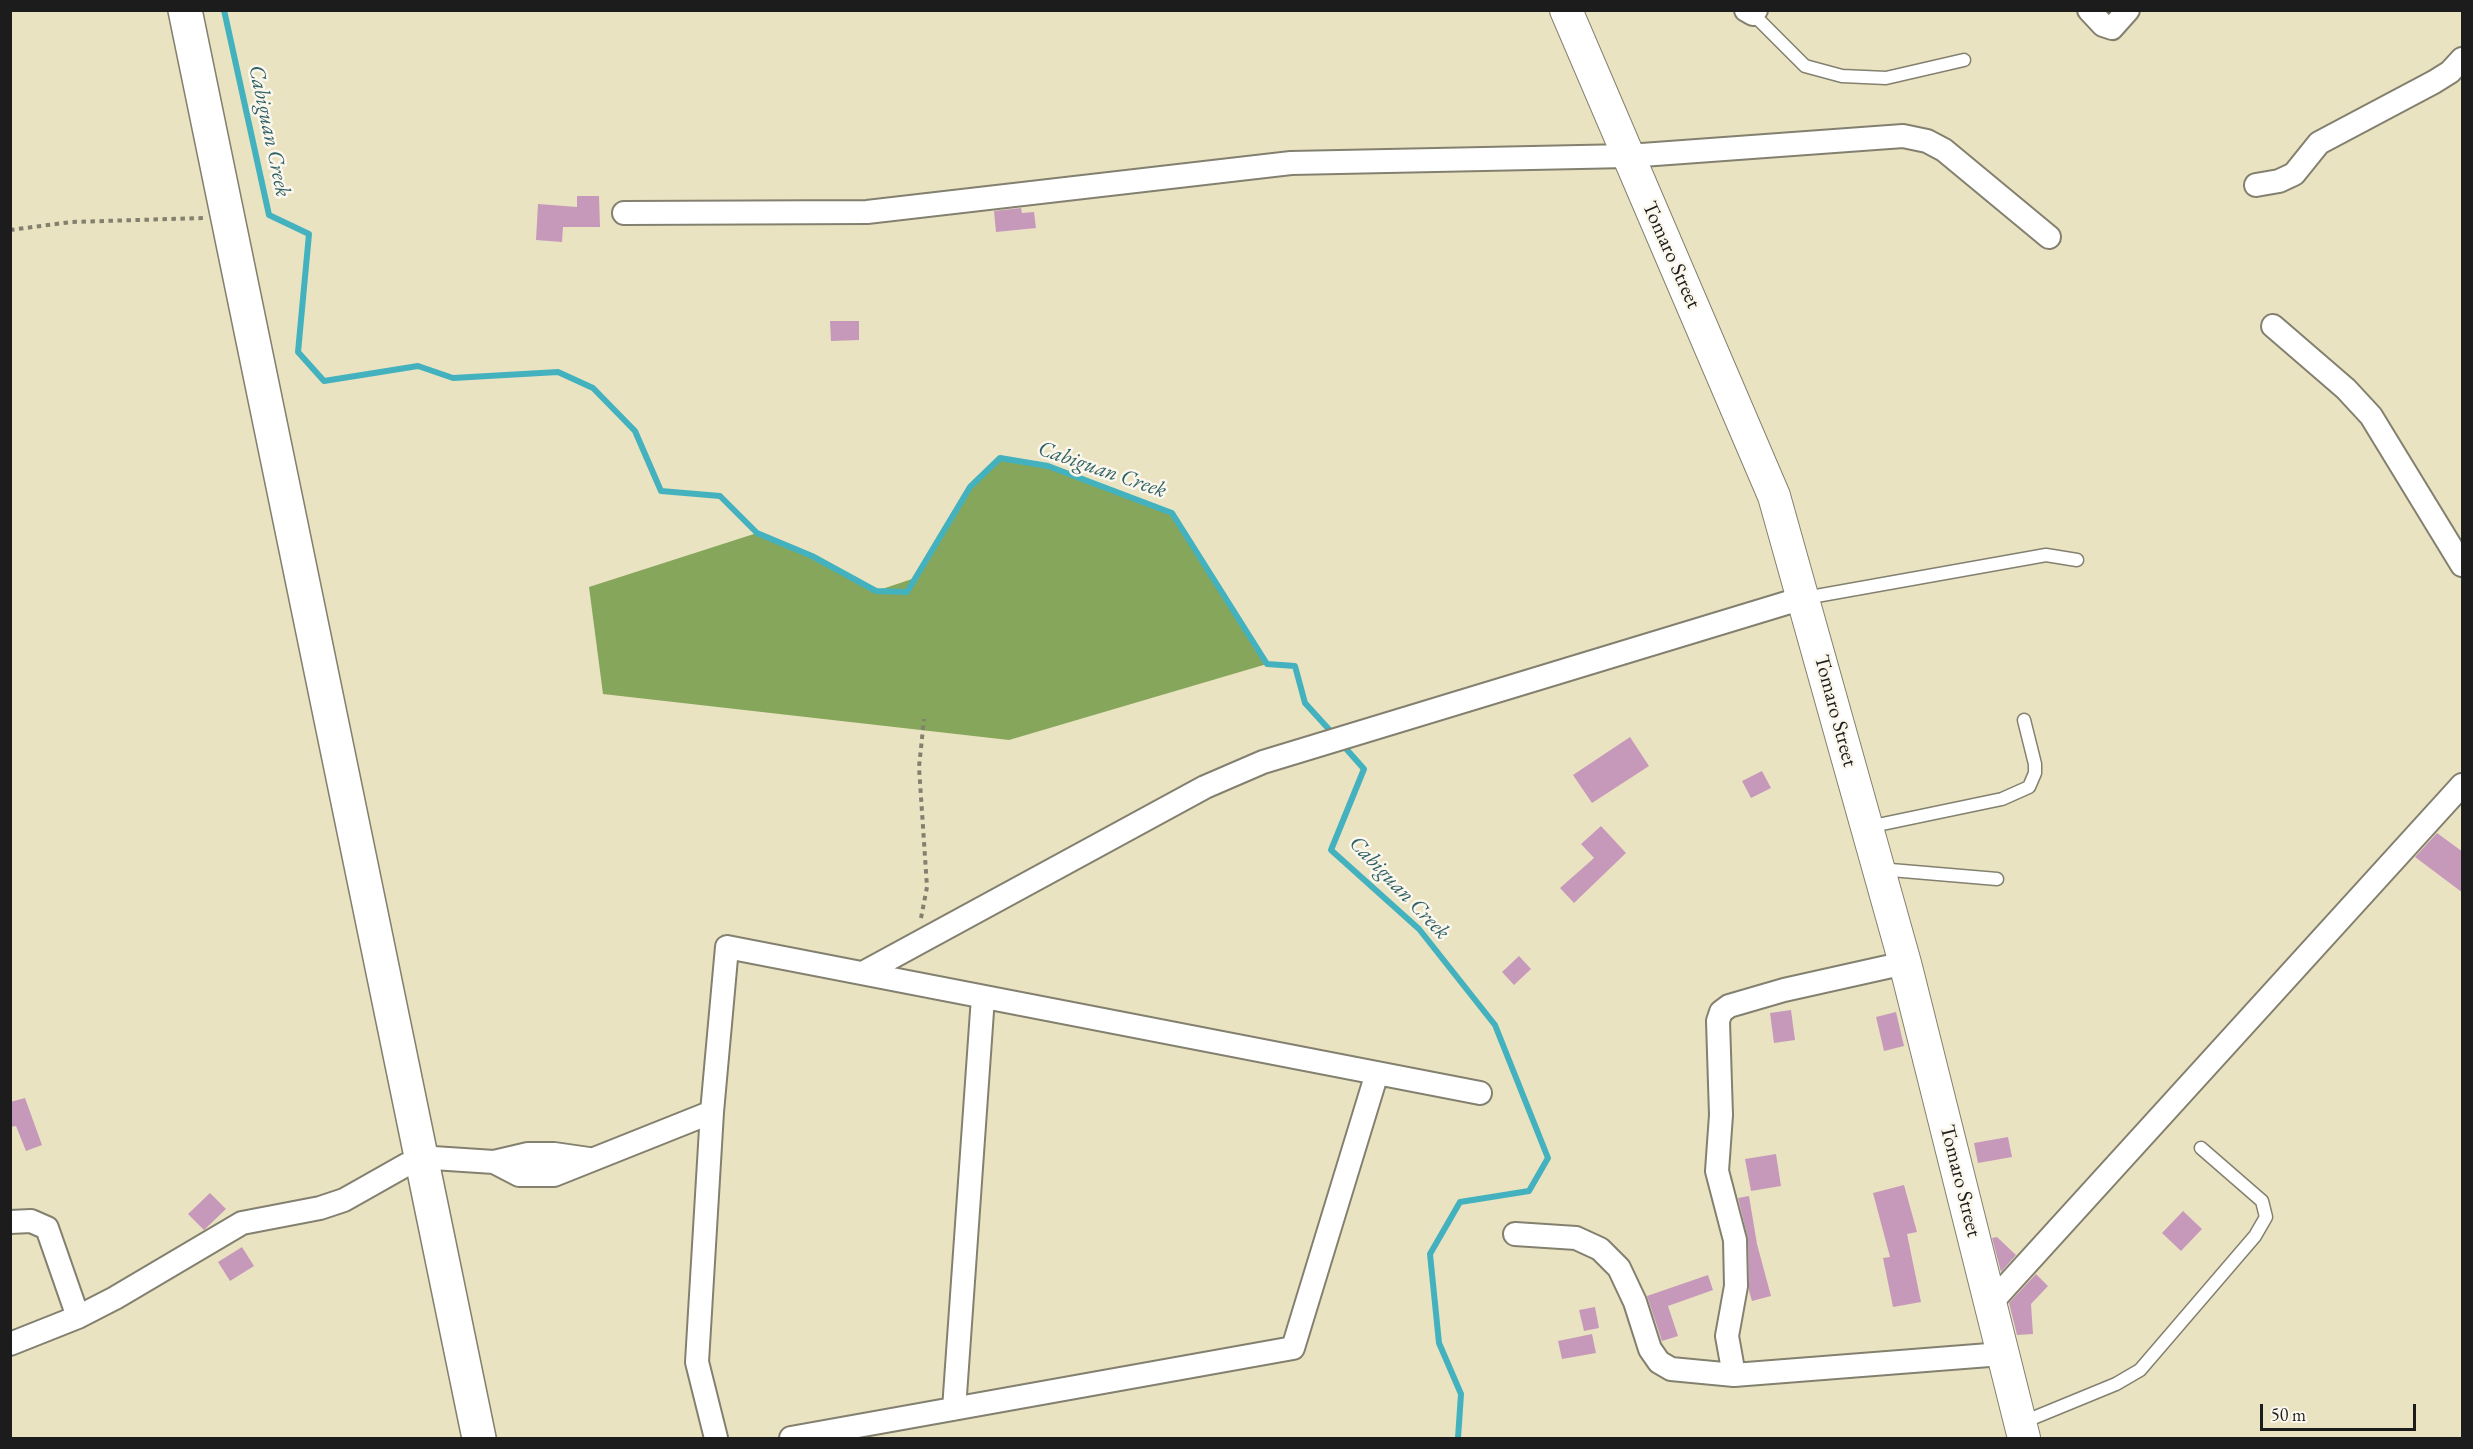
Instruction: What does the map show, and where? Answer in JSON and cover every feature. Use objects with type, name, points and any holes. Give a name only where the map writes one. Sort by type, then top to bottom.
[{"type":"highway","points":[[170,10],[212,217],[414,1162],[479,1438]]},
{"type":"highway","points":[[185,10],[414,1162],[463,1438]]},
{"type":"street","name":"Tomaro Street","points":[[1566,10],[1774,496],[1905,963],[2022,1431]]},
{"type":"street","points":[[2089,10],[2103,25],[2112,28],[2128,10]]},
{"type":"street","points":[[2256,185],[2278,182],[2294,174],[2319,143],[2434,82],[2450,72],[2463,59]]},
{"type":"street","points":[[624,213],[867,212],[1291,163],[1628,156],[1903,136],[1927,141],[1944,150],[2049,237]]},
{"type":"street","points":[[2273,326],[2346,389],[2371,416],[2463,565]]},
{"type":"street","points":[[863,973],[1205,787],[1263,762],[1803,598]]},
{"type":"street","points":[[1990,1304],[2463,785]]},
{"type":"street","points":[[716,1438],[697,1362],[712,1112],[727,947],[1480,1093]]},
{"type":"street","points":[[1734,1375],[1727,1336],[1736,1286],[1735,1240],[1717,1171],[1721,1114],[1718,1021],[1721,1012],[1730,1006],[1784,990],[1905,963]]},
{"type":"street","points":[[954,1409],[983,997]]},
{"type":"street","points":[[791,1438],[1293,1348],[1377,1073]]},
{"type":"street","points":[[10,1344],[78,1317],[242,1223],[320,1208],[344,1200],[414,1162],[494,1162],[528,1154],[554,1154],[589,1160],[712,1112]]},
{"type":"street","points":[[10,1222],[31,1221],[47,1228],[78,1317]]},
{"type":"street","points":[[1515,1234],[1576,1238],[1600,1249],[1619,1268],[1635,1302],[1650,1349],[1659,1362],[1671,1369],[1734,1375],[2002,1354]]},
{"type":"lane","points":[[1752,12],[1805,66],[1842,76],[1886,78],[1964,60]]},
{"type":"lane","points":[[1803,598],[2046,555],[2077,560]]},
{"type":"lane","points":[[1867,828],[2001,799],[2029,787],[2035,773],[2035,764],[2024,720]]},
{"type":"lane","points":[[1878,868],[1997,879]]},
{"type":"lane","points":[[2022,1431],[2140,1370],[2255,1236],[2266,1217],[2262,1201],[2201,1148]]},
{"type":"path","points":[[10,230],[71,222],[212,217]]},
{"type":"path","points":[[915,945],[927,887],[919,767],[924,719]]},
{"type":"green space","points":[[1000,458],[1048,466],[1172,513],[1267,664],[1009,740],[603,694],[589,587],[757,533],[812,556],[876,591],[915,578],[970,487]]},
{"type":"building","points":[[577,196],[599,196],[600,227],[563,227],[562,242],[536,240],[538,204],[577,207]]},
{"type":"building","points":[[1021,208],[1022,213],[1034,212],[1036,228],[996,232],[994,211]]},
{"type":"building","points":[[830,321],[859,321],[859,340],[831,341]]},
{"type":"building","points":[[1630,737],[1649,766],[1592,803],[1573,775]]},
{"type":"building","points":[[1762,771],[1771,788],[1751,798],[1742,781]]},
{"type":"building","points":[[1601,826],[1626,853],[1574,903],[1560,888],[1594,858],[1581,844]]},
{"type":"building","points":[[2437,833],[2463,852],[2463,893],[2415,857]]},
{"type":"building","points":[[1519,956],[1531,969],[1514,985],[1502,972]]},
{"type":"building","points":[[1791,1010],[1795,1040],[1774,1043],[1770,1013]]},
{"type":"building","points":[[1896,1012],[1904,1046],[1884,1051],[1876,1017]]},
{"type":"building","points":[[25,1098],[42,1145],[26,1151],[16,1126],[10,1127],[10,1102]]},
{"type":"building","points":[[2008,1137],[2012,1157],[1978,1163],[1974,1143]]},
{"type":"building","points":[[1776,1154],[1781,1186],[1751,1191],[1745,1159]]},
{"type":"building","points":[[1904,1185],[1917,1232],[1907,1234],[1921,1302],[1893,1307],[1883,1258],[1890,1257],[1873,1193]]},
{"type":"building","points":[[210,1193],[226,1209],[204,1230],[188,1214]]},
{"type":"building","points":[[1749,1196],[1757,1244],[1771,1296],[1752,1301],[1749,1291],[1748,1239],[1738,1198]]},
{"type":"building","points":[[2183,1211],[2202,1229],[2181,1251],[2162,1233]]},
{"type":"building","points":[[1997,1237],[2016,1255],[2001,1272],[1992,1238]]},
{"type":"building","points":[[242,1247],[254,1266],[230,1281],[218,1262]]},
{"type":"building","points":[[2036,1274],[2048,1286],[2031,1304],[2033,1334],[2017,1335],[2009,1303]]},
{"type":"building","points":[[1708,1275],[1713,1290],[1668,1306],[1678,1336],[1662,1341],[1647,1296]]},
{"type":"building","points":[[1595,1307],[1599,1328],[1584,1331],[1579,1310]]},
{"type":"building","points":[[1592,1334],[1596,1353],[1562,1359],[1558,1341]]},
{"type":"waterway","name":"Cabiguan Creek","points":[[224,10],[269,215],[309,234],[298,352],[324,381],[418,366],[453,378],[558,372],[593,388],[635,431],[661,491],[720,496],[757,533],[812,556],[876,591],[907,592],[970,487],[1000,458],[1048,466],[1172,513],[1267,664],[1295,666],[1305,703],[1335,736]]},
{"type":"waterway","name":"Cabiguan Creek","points":[[1341,743],[1364,769],[1331,850],[1419,929],[1495,1025],[1548,1158],[1529,1191],[1460,1202],[1430,1254],[1439,1343],[1461,1394],[1458,1438]]}]
